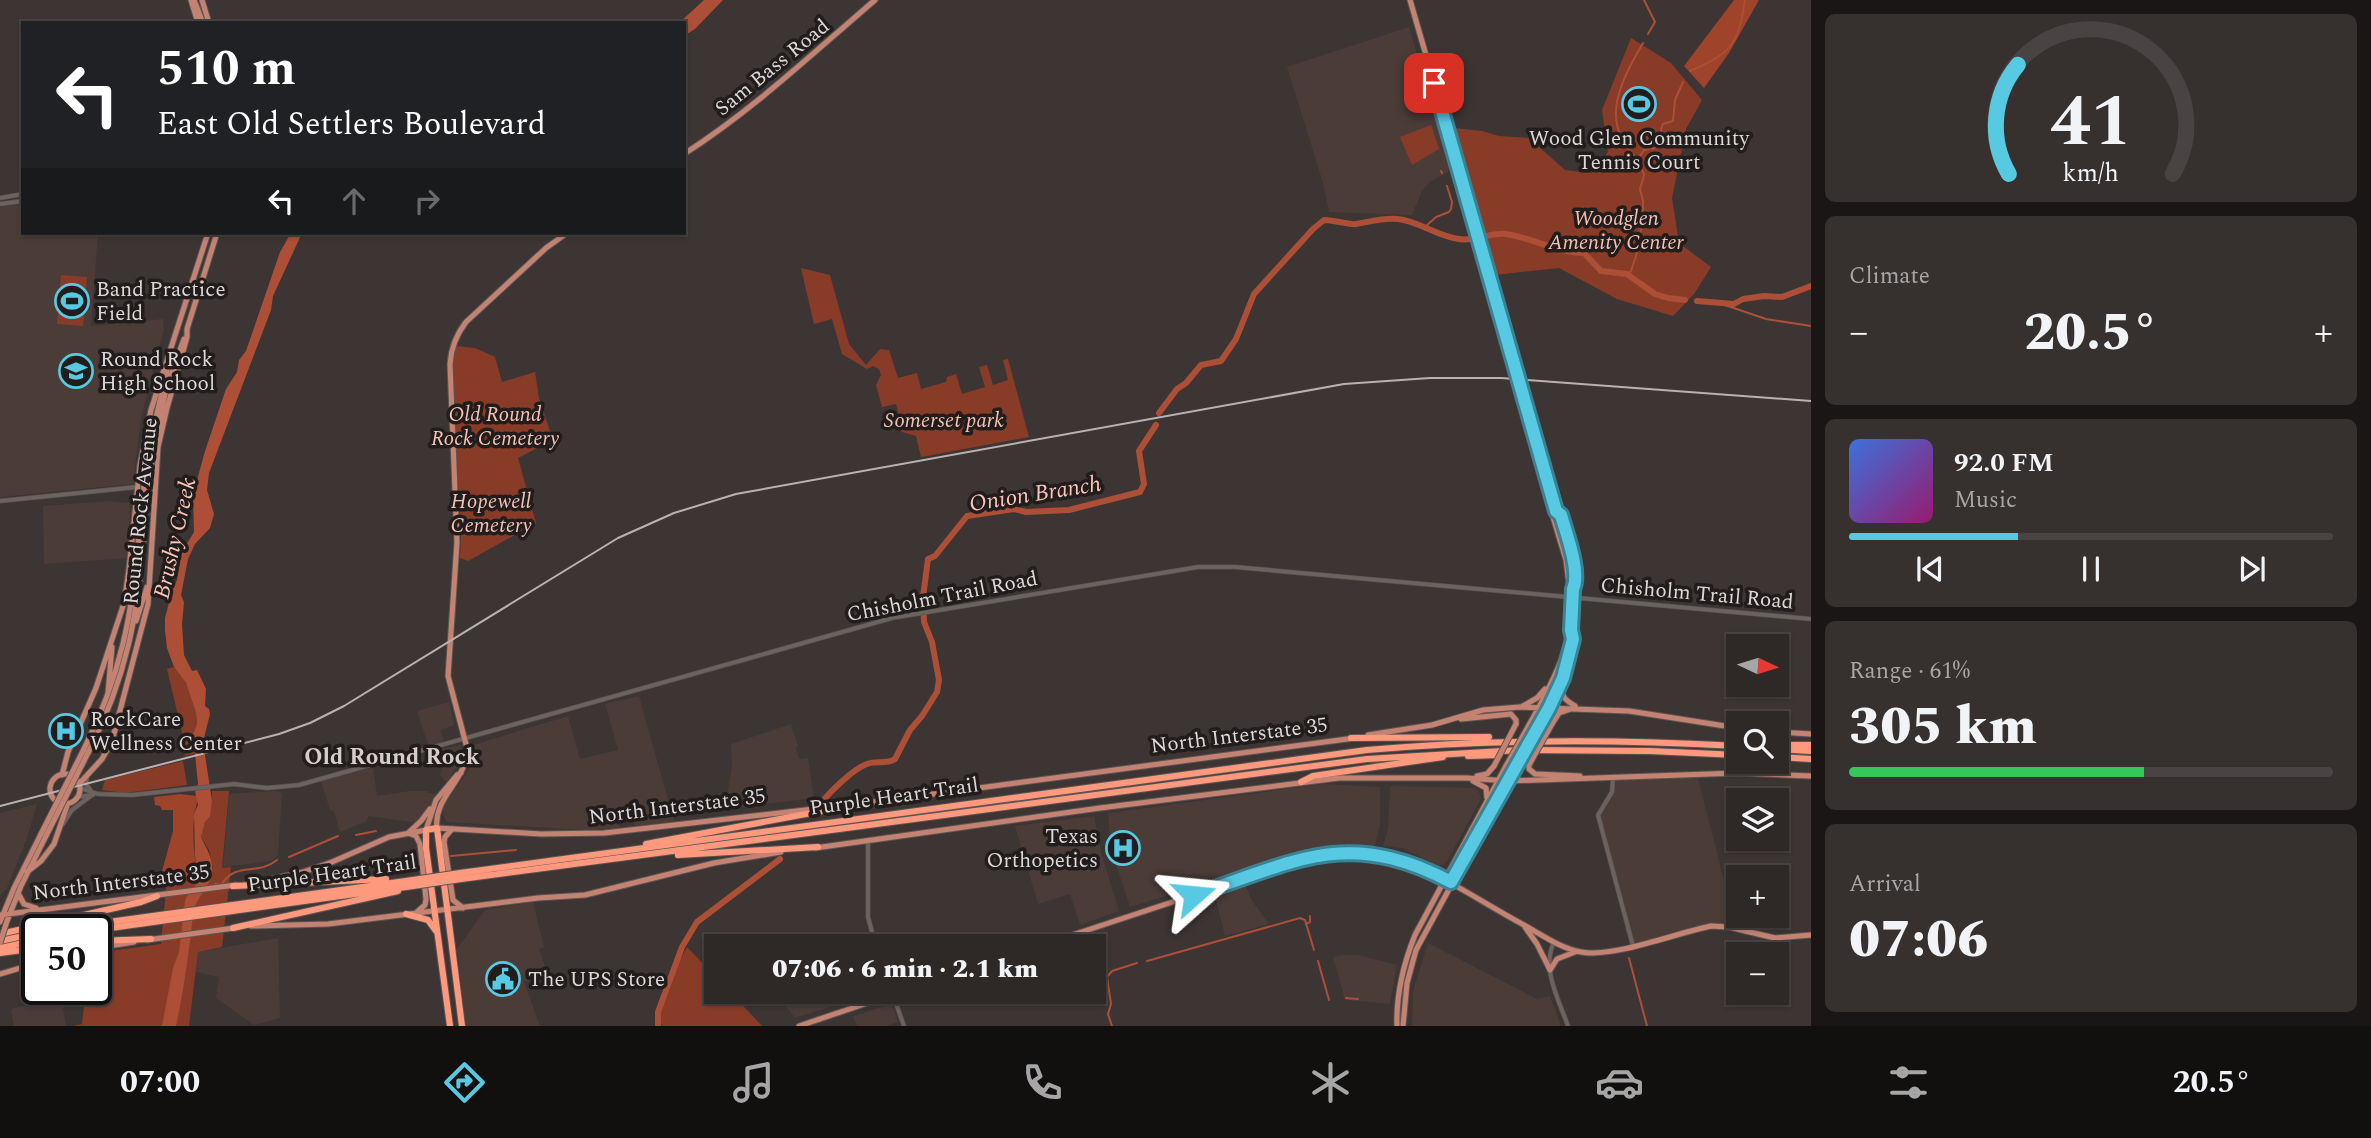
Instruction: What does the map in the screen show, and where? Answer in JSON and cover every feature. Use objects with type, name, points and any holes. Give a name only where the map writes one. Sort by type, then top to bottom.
[{"type":"highway","points":[[1351,738],[1492,737],[1561,740]]},
{"type":"highway","name":"Purple Heart Trail","points":[[112,923],[1328,755],[1428,745],[1561,740],[1726,745]]},
{"type":"highway","points":[[1789,746],[1811,745]]},
{"type":"highway","points":[[1789,748],[1811,751]]},
{"type":"highway","points":[[1301,782],[1313,776],[1427,759],[1504,754],[1520,750]]},
{"type":"highway","name":"Purple Heart Trail","points":[[461,876],[571,865],[1367,759],[1520,750],[1726,754]]},
{"type":"highway","points":[[1789,758],[1811,760]]},
{"type":"highway","points":[[539,863],[853,805]]},
{"type":"highway","points":[[437,828],[462,1026]]},
{"type":"highway","name":"North Interstate 35","points":[[426,830],[437,828]]},
{"type":"highway","points":[[426,830],[426,848],[450,1026]]},
{"type":"highway","points":[[571,865],[705,852],[818,847]]},
{"type":"highway","points":[[231,886],[390,879],[413,883]]},
{"type":"highway","points":[[231,928],[390,893],[413,883]]},
{"type":"highway","points":[[0,934],[158,896]]},
{"type":"highway","points":[[406,914],[428,920],[438,934]]},
{"type":"highway","name":"Purple Heart Trail","points":[[112,927],[155,918]]},
{"type":"highway","points":[[0,946],[21,939]]},
{"type":"highway","points":[[112,941],[152,939]]},
{"type":"highway","points":[[0,946],[21,943]]},
{"type":"highway","points":[[0,946],[21,947]]},
{"type":"highway","points":[[448,1011],[456,1026]]},
{"type":"main road","points":[[192,0],[200,21]]},
{"type":"main road","points":[[202,0],[208,21]]},
{"type":"main road","name":"Sam Bass Road","points":[[686,153],[781,82],[875,0]]},
{"type":"main road","points":[[1396,1026],[1397,1001],[1404,962],[1444,878],[1556,675],[1571,630],[1573,589],[1576,583],[1561,515],[1556,511],[1410,0]]},
{"type":"main road","name":"Round Rock Avenue","points":[[62,775],[71,744],[92,700],[128,584],[140,465],[160,376],[207,235]]},
{"type":"main road","name":"Round Rock Avenue","points":[[79,786],[102,759],[114,735],[148,604],[156,466],[162,428],[187,329],[216,235]]},
{"type":"main road","points":[[416,912],[425,905],[426,899],[420,844],[416,836],[408,833],[438,803],[461,773],[468,758],[448,676],[457,542],[450,364],[452,350],[457,335],[466,322],[546,248],[564,235]]},
{"type":"main road","points":[[150,451],[166,389],[187,329]]},
{"type":"main road","points":[[85,752],[124,647],[132,610],[150,451],[177,331]]},
{"type":"main road","points":[[140,465],[148,470],[156,466]]},
{"type":"main road","points":[[136,499],[147,496],[152,498],[154,503]]},
{"type":"main road","points":[[0,946],[3,918],[111,702],[123,668],[135,622],[141,531]]},
{"type":"main road","points":[[135,622],[139,618],[151,570]]},
{"type":"main road","points":[[1571,630],[1573,639],[1562,694],[1578,708]]},
{"type":"main road","points":[[108,695],[112,640]]},
{"type":"main road","points":[[1403,1026],[1405,994],[1411,964],[1422,937],[1549,708],[1567,665]]},
{"type":"main road","points":[[1520,707],[1542,694],[1556,675]]},
{"type":"main road","name":"North Interstate 35","points":[[437,828],[541,834],[604,833],[853,805],[1351,738],[1448,720],[1483,710],[1520,707],[1629,711],[1726,726]]},
{"type":"main road","points":[[1578,708],[1559,713],[1529,769],[1535,774],[1594,778]]},
{"type":"main road","points":[[1448,720],[1505,713],[1514,716],[1516,724],[1494,766],[1487,774],[1467,778]]},
{"type":"main road","points":[[1789,733],[1811,734]]},
{"type":"main road","points":[[66,761],[74,772],[89,772]]},
{"type":"main road","points":[[112,945],[231,928],[328,924],[538,898],[585,895],[714,863],[1339,778],[1467,778],[1507,781],[1738,773],[1811,776]]},
{"type":"main road","points":[[27,872],[52,848],[68,803],[77,797],[79,786],[72,777],[62,775],[53,780],[51,793],[58,802],[68,803]]},
{"type":"main road","points":[[1467,778],[1481,784],[1488,792],[1479,816]]},
{"type":"main road","points":[[437,828],[438,803]]},
{"type":"main road","points":[[426,830],[438,803]]},
{"type":"main road","points":[[452,829],[444,842],[454,903],[463,908]]},
{"type":"main road","name":"North Interstate 35","points":[[3,918],[38,910],[231,886],[303,872],[389,837],[426,830]]},
{"type":"main road","points":[[0,907],[16,890],[27,872],[43,835]]},
{"type":"main road","points":[[1076,934],[1319,855],[1347,852],[1379,855],[1408,862],[1444,878],[1554,942],[1578,951],[1600,953],[1717,926],[1775,938],[1811,935]]},
{"type":"main road","points":[[16,890],[24,904],[38,910]]},
{"type":"main road","points":[[1524,925],[1537,944],[1549,970]]},
{"type":"main road","points":[[1549,970],[1557,958],[1578,951]]},
{"type":"main road","points":[[0,974],[21,967]]},
{"type":"main road","points":[[799,1026],[863,1004]]},
{"type":"street","points":[[0,198],[21,194]]},
{"type":"street","points":[[0,204],[21,201]]},
{"type":"street","points":[[0,501],[137,487],[155,488]]},
{"type":"street","name":"Chisholm Trail Road","points":[[77,797],[95,794],[140,795],[242,784],[267,788],[299,785],[892,618],[1210,566],[1811,619]]},
{"type":"street","points":[[61,826],[76,806],[95,794],[86,783],[89,772]]},
{"type":"street","points":[[1615,779],[1612,792],[1598,815],[1633,946]]},
{"type":"street","name":"Chisholm Trail Road","points":[[79,786],[95,794]]},
{"type":"street","points":[[868,840],[868,917],[873,934]]},
{"type":"street","points":[[1631,938],[1633,946]]},
{"type":"street","points":[[1554,942],[1549,970],[1568,1026]]},
{"type":"street","points":[[898,1004],[904,1026]]},
{"type":"shaded area","points":[[704,0],[723,0],[686,35],[686,21],[681,21]]},
{"type":"shaded area","points":[[1734,0],[1759,0],[1729,53],[1704,88],[1684,66]]},
{"type":"shaded area","points":[[1409,27],[1450,166],[1448,172],[1430,182],[1422,191],[1412,215],[1329,212],[1323,183],[1287,67]]},
{"type":"shaded area","name":"Round Rock High School","points":[[21,204],[21,235],[98,235],[91,326],[163,319],[164,329],[141,418],[133,484],[0,497],[0,207]]},
{"type":"shaded area","points":[[290,235],[301,235],[273,296],[271,310],[209,473],[207,490],[214,514],[210,528],[195,544],[188,559],[181,595],[184,602],[184,655],[192,671],[197,670],[206,689],[205,706],[210,714],[203,742],[212,801],[210,816],[205,822],[201,837],[212,867],[211,878],[194,909],[176,1026],[162,1026],[173,968],[179,952],[185,901],[198,882],[194,814],[198,805],[195,791],[198,784],[193,734],[197,724],[196,713],[186,683],[174,667],[167,648],[165,618],[177,580],[182,552],[194,532],[193,495],[205,451],[226,389],[246,351],[280,252]]},
{"type":"shaded area","points":[[109,501],[130,503],[128,558],[44,564],[43,506]]},
{"type":"shaded area","points":[[639,696],[674,821],[635,826],[629,807],[617,811],[620,828],[584,830],[447,822],[443,807],[469,770],[473,745],[568,716],[580,759],[618,750],[605,704]]},
{"type":"shaded area","points":[[449,702],[454,725],[441,730],[444,743],[429,747],[417,711]]},
{"type":"shaded area","points":[[791,724],[799,759],[808,758],[814,798],[724,809],[732,768],[731,744]]},
{"type":"shaded area","points":[[461,745],[462,758],[447,782],[440,775],[444,763],[441,749]]},
{"type":"shaded area","points":[[373,768],[377,796],[410,791],[439,794],[418,823],[369,816],[365,822],[340,832],[321,781]]},
{"type":"shaded area","points":[[1697,775],[1726,888],[1726,926],[1710,924],[1633,944],[1599,815],[1613,793],[1614,779]]},
{"type":"shaded area","points":[[1323,784],[1380,787],[1380,824],[1375,846],[1337,844],[1130,907],[1111,849],[1108,813]]},
{"type":"shaded area","points":[[1390,786],[1476,788],[1481,799],[1446,863],[1438,866],[1403,848],[1383,846],[1388,829]]},
{"type":"shaded area","points":[[276,791],[282,793],[278,855],[271,861],[223,867],[229,794]]},
{"type":"shaded area","points":[[180,794],[197,796],[193,834],[198,882],[161,875],[173,831],[173,810],[162,810],[155,805],[154,797]]},
{"type":"shaded area","points":[[37,804],[7,888],[0,895],[0,813]]},
{"type":"shaded area","points":[[1094,816],[1101,852],[1119,911],[1080,925],[1070,894],[1038,904],[1015,826]]},
{"type":"shaded area","points":[[1246,886],[1252,901],[1269,924],[1225,936],[1215,896]]},
{"type":"shaded area","points":[[533,902],[544,947],[539,949],[547,974],[524,982],[540,1026],[466,1026],[457,949],[485,910]]},
{"type":"shaded area","points":[[278,938],[280,1018],[254,1025],[216,998],[219,977],[196,972],[198,952]]},
{"type":"shaded area","points":[[1428,943],[1537,999],[1550,996],[1561,1026],[1412,1026],[1413,991]]},
{"type":"shaded area","points":[[1359,955],[1397,965],[1390,1004],[1345,1000],[1333,957]]},
{"type":"shaded area","points":[[784,1004],[839,1004],[795,1018]]},
{"type":"shaded area","points":[[28,1005],[62,1005],[66,1026],[14,1026],[11,1009]]},
{"type":"shaded area","points":[[888,1005],[894,1008],[898,1022],[887,1026],[857,1026],[853,1016]]},
{"type":"green space","name":"Woodglen Amenity Center","points":[[1631,38],[1671,63],[1702,100],[1686,129],[1672,198],[1679,243],[1711,267],[1694,294],[1673,316],[1617,299],[1559,268],[1495,275],[1453,128],[1529,138],[1565,170],[1592,173],[1608,152],[1602,110]]},
{"type":"green space","points":[[1431,125],[1439,149],[1412,165],[1400,137]]},
{"type":"green space","name":"Somerset park","points":[[801,268],[830,275],[849,344],[866,365],[880,349],[889,350],[898,378],[917,373],[921,389],[946,382],[947,377],[956,374],[962,394],[985,387],[979,367],[987,365],[993,385],[1008,380],[1003,360],[1008,359],[1029,437],[921,457],[916,436],[902,432],[896,404],[882,407],[876,385],[881,375],[879,369],[873,366],[867,369],[842,354],[832,319],[814,324]]},
{"type":"green space","name":"Band Practice Field","points":[[61,275],[87,277],[83,326],[57,324]]},
{"type":"green space","name":"Old Round Rock Cemetery","points":[[456,346],[475,348],[495,357],[502,382],[535,372],[539,398],[553,440],[518,458],[536,523],[468,561],[460,558],[452,365]]},
{"type":"green space","points":[[174,667],[186,683],[196,713],[197,724],[193,734],[196,753],[185,756],[185,745],[167,669]]},
{"type":"green space","points":[[183,761],[187,785],[125,793],[102,790],[105,780]]},
{"type":"green space","points":[[212,791],[229,791],[222,868],[231,867],[222,947],[198,952],[189,1026],[73,1026],[82,1024],[84,1005],[112,1005],[112,951],[161,944],[166,889],[161,875],[198,882],[197,885],[213,869],[209,850],[201,837]]},
{"type":"green space","points":[[687,947],[704,965],[704,1004],[741,1004],[762,1026],[662,1026],[660,1017],[663,996]]},
{"type":"waterway","points":[[1644,0],[1655,22],[1648,34]]},
{"type":"waterway","points":[[1690,71],[1715,59],[1730,46],[1739,28],[1745,0]]},
{"type":"waterway","points":[[1637,159],[1618,131],[1616,116],[1621,87],[1643,43]]},
{"type":"waterway","points":[[1652,149],[1664,143],[1661,130],[1663,124],[1673,121],[1675,100],[1683,82]]},
{"type":"waterway","points":[[1627,274],[1631,271],[1636,256],[1643,219],[1640,189],[1644,175],[1638,159],[1644,150],[1649,149]]},
{"type":"waterway","points":[[1425,227],[1451,209],[1452,202],[1447,186]]},
{"type":"waterway","name":"Onion Branch","points":[[1159,413],[1177,389],[1186,383],[1201,365],[1221,361],[1236,339],[1254,294],[1324,220],[1354,224],[1398,219],[1465,240],[1500,234],[1516,236],[1564,251],[1584,253],[1601,271],[1627,274],[1655,294],[1685,300]]},
{"type":"waterway","name":"Onion Branch","points":[[1697,301],[1734,304],[1743,299],[1782,297],[1811,286]]},
{"type":"waterway","points":[[1722,304],[1766,319],[1811,326]]},
{"type":"waterway","name":"Onion Branch","points":[[822,802],[861,767],[895,759],[910,730],[937,692],[939,680],[932,642],[924,622],[923,597],[928,559],[935,556],[967,516],[1014,509],[1026,512],[1069,510],[1140,492],[1144,484],[1139,451],[1156,425]]},
{"type":"waterway","points":[[356,835],[376,831]]},
{"type":"waterway","points":[[289,857],[338,836]]},
{"type":"waterway","points":[[451,856],[516,850]]},
{"type":"waterway","name":"Onion Branch","points":[[658,1026],[658,1012],[682,947],[697,922],[780,859]]},
{"type":"waterway","points":[[215,884],[221,885],[234,873],[262,868],[277,860]]},
{"type":"waterway","points":[[322,873],[373,866]]},
{"type":"waterway","points":[[1306,924],[1310,922],[1310,916]]},
{"type":"waterway","points":[[1147,961],[1300,918],[1305,920],[1314,950]]},
{"type":"waterway","points":[[1629,958],[1647,1026]]},
{"type":"waterway","points":[[1318,961],[1329,1000]]},
{"type":"waterway","points":[[1112,1026],[1108,1014],[1111,1004],[1107,977],[1112,971],[1137,963]]},
{"type":"waterway","points":[[1346,998],[1358,999]]},
{"type":"railway","points":[[0,806],[279,734],[310,723],[344,706],[618,538],[674,513],[736,494],[1344,384],[1430,378],[1501,378],[1811,401]]},
{"type":"place","name":"Wood Glen Community Tennis Court","points":[[1639,104]]},
{"type":"place","name":"Band Practice Field","points":[[72,301]]},
{"type":"place","name":"Round Rock High School","points":[[76,371]]},
{"type":"place","name":"RockCare Wellness Center","points":[[66,731]]},
{"type":"place","name":"Texas Orthopetics","points":[[1123,848]]},
{"type":"place","name":"The UPS Store","points":[[503,979]]},
{"type":"district","name":"Old Round Rock","points":[[392,756]]},
{"type":"route","points":[[1194,895],[1306,858],[1347,852],[1397,859],[1451,882],[1549,708],[1567,665],[1573,639],[1573,589],[1576,583],[1573,562],[1561,515],[1556,511],[1434,83]]},
{"type":"park label","name":"Hopewell Cemetery","points":[[491,513]]},
{"type":"water label","name":"Brushy Creek","points":[[174,538]]}]
